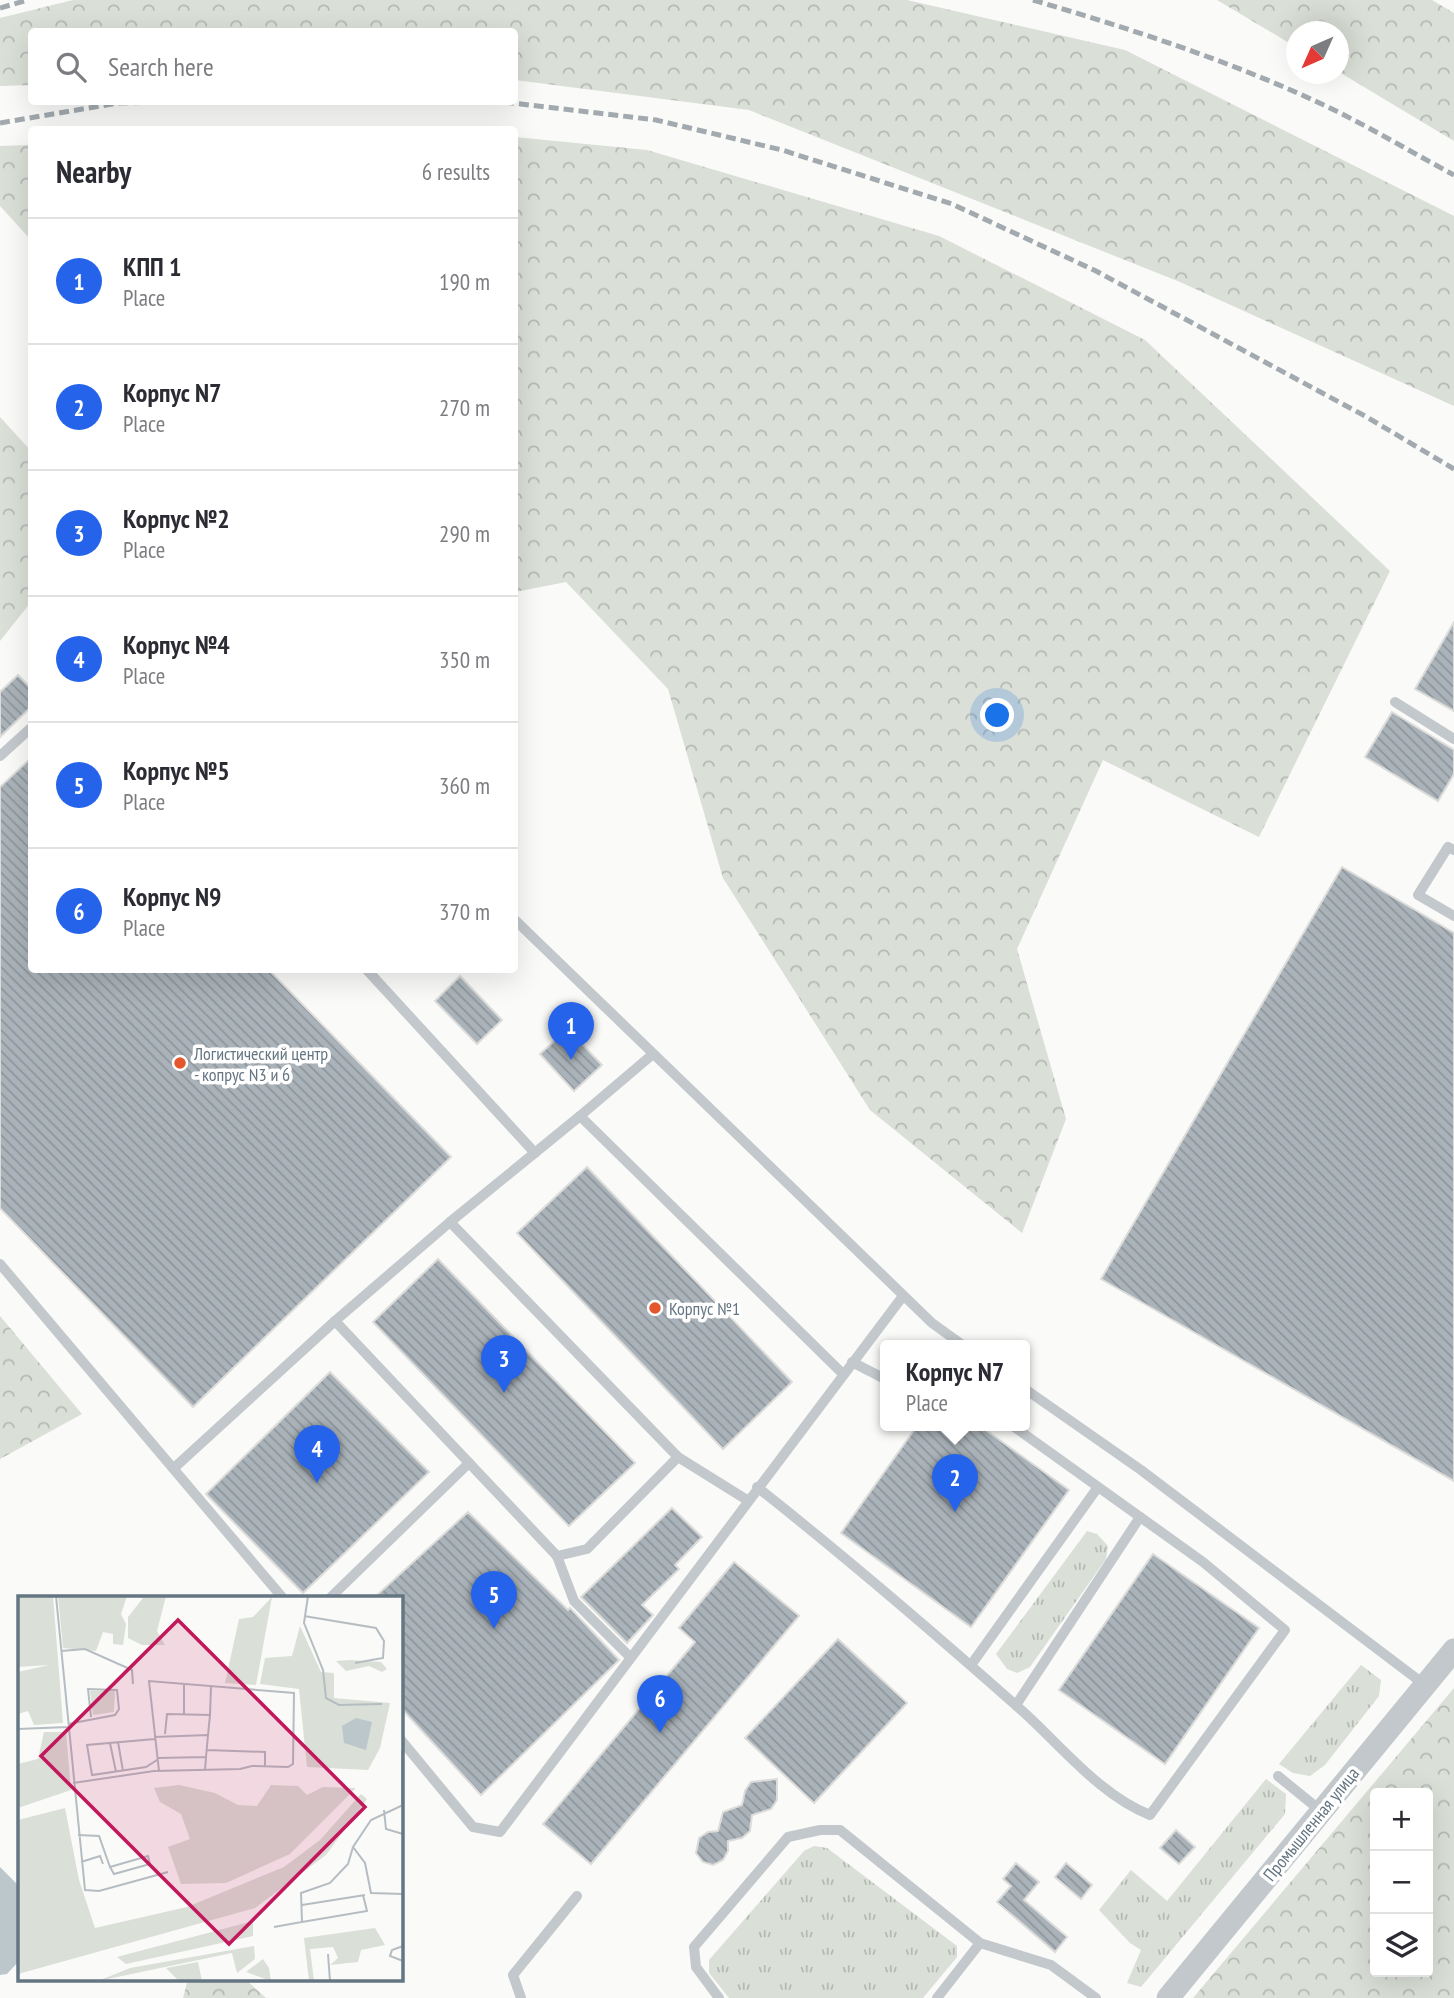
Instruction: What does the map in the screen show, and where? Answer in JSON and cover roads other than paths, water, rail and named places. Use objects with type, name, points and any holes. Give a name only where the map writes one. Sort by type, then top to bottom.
[{"type":"street","name":"Промышленная улица","points":[[1168,1998],[1454,1650]]},
{"type":"lane","points":[[1395,702],[1454,739]]},
{"type":"lane","points":[[0,756],[28,731]]},
{"type":"lane","points":[[1454,850],[1448,846],[1418,895],[1454,916]]},
{"type":"lane","points":[[518,923],[903,1296],[932,1323],[956,1340]]},
{"type":"lane","points":[[370,973],[535,1153]]},
{"type":"lane","points":[[174,1468],[335,1321],[653,1054]]},
{"type":"lane","points":[[580,1116],[843,1374]]},
{"type":"lane","points":[[450,1222],[678,1457],[747,1500]]},
{"type":"lane","points":[[0,1264],[281,1596]]},
{"type":"lane","points":[[402,1741],[473,1827],[500,1832],[903,1296]]},
{"type":"lane","points":[[335,1321],[557,1556],[574,1601],[630,1657]]},
{"type":"lane","points":[[852,1363],[880,1377]]},
{"type":"lane","points":[[1030,1392],[1141,1470],[1425,1685]]},
{"type":"lane","points":[[757,1488],[850,1560],[1016,1705],[1123,1804],[1150,1815],[1286,1630],[1203,1562],[1020,1431]]},
{"type":"lane","points":[[557,1556],[587,1549],[678,1457]]},
{"type":"lane","points":[[332,1596],[469,1463]]},
{"type":"lane","points":[[971,1665],[1098,1487]]},
{"type":"lane","points":[[1016,1705],[1140,1517]]},
{"type":"lane","points":[[1278,1776],[1321,1811]]},
{"type":"lane","points":[[719,1998],[696,1967],[694,1947],[788,1836],[820,1830],[840,1830],[980,1943],[1051,1965],[1096,1998]]},
{"type":"lane","points":[[521,1998],[513,1975],[577,1896]]},
{"type":"lane","points":[[937,1998],[980,1943]]},
{"type":"railway","points":[[0,8],[28,0]]},
{"type":"railway","points":[[1033,0],[1222,62],[1296,92],[1454,175]]},
{"type":"railway","points":[[518,104],[656,120],[782,150],[952,204],[1096,271],[1365,416],[1454,469]]},
{"type":"railway","points":[[0,123],[106,105]]},
{"type":"place","name":"КПП 1","points":[[571,1060]]},
{"type":"place","name":"Логистический центр - копрус N3 и 6","points":[[180,1063]]},
{"type":"place","name":"Корпус №1","points":[[655,1308]]},
{"type":"place","name":"Корпус №2","points":[[504,1393]]},
{"type":"place","name":"Корпус №4","points":[[317,1483]]},
{"type":"place","name":"Корпус N7","points":[[955,1512]]},
{"type":"place","name":"Корпус №5","points":[[494,1629]]},
{"type":"place","name":"Корпус N9","points":[[660,1733]]}]
